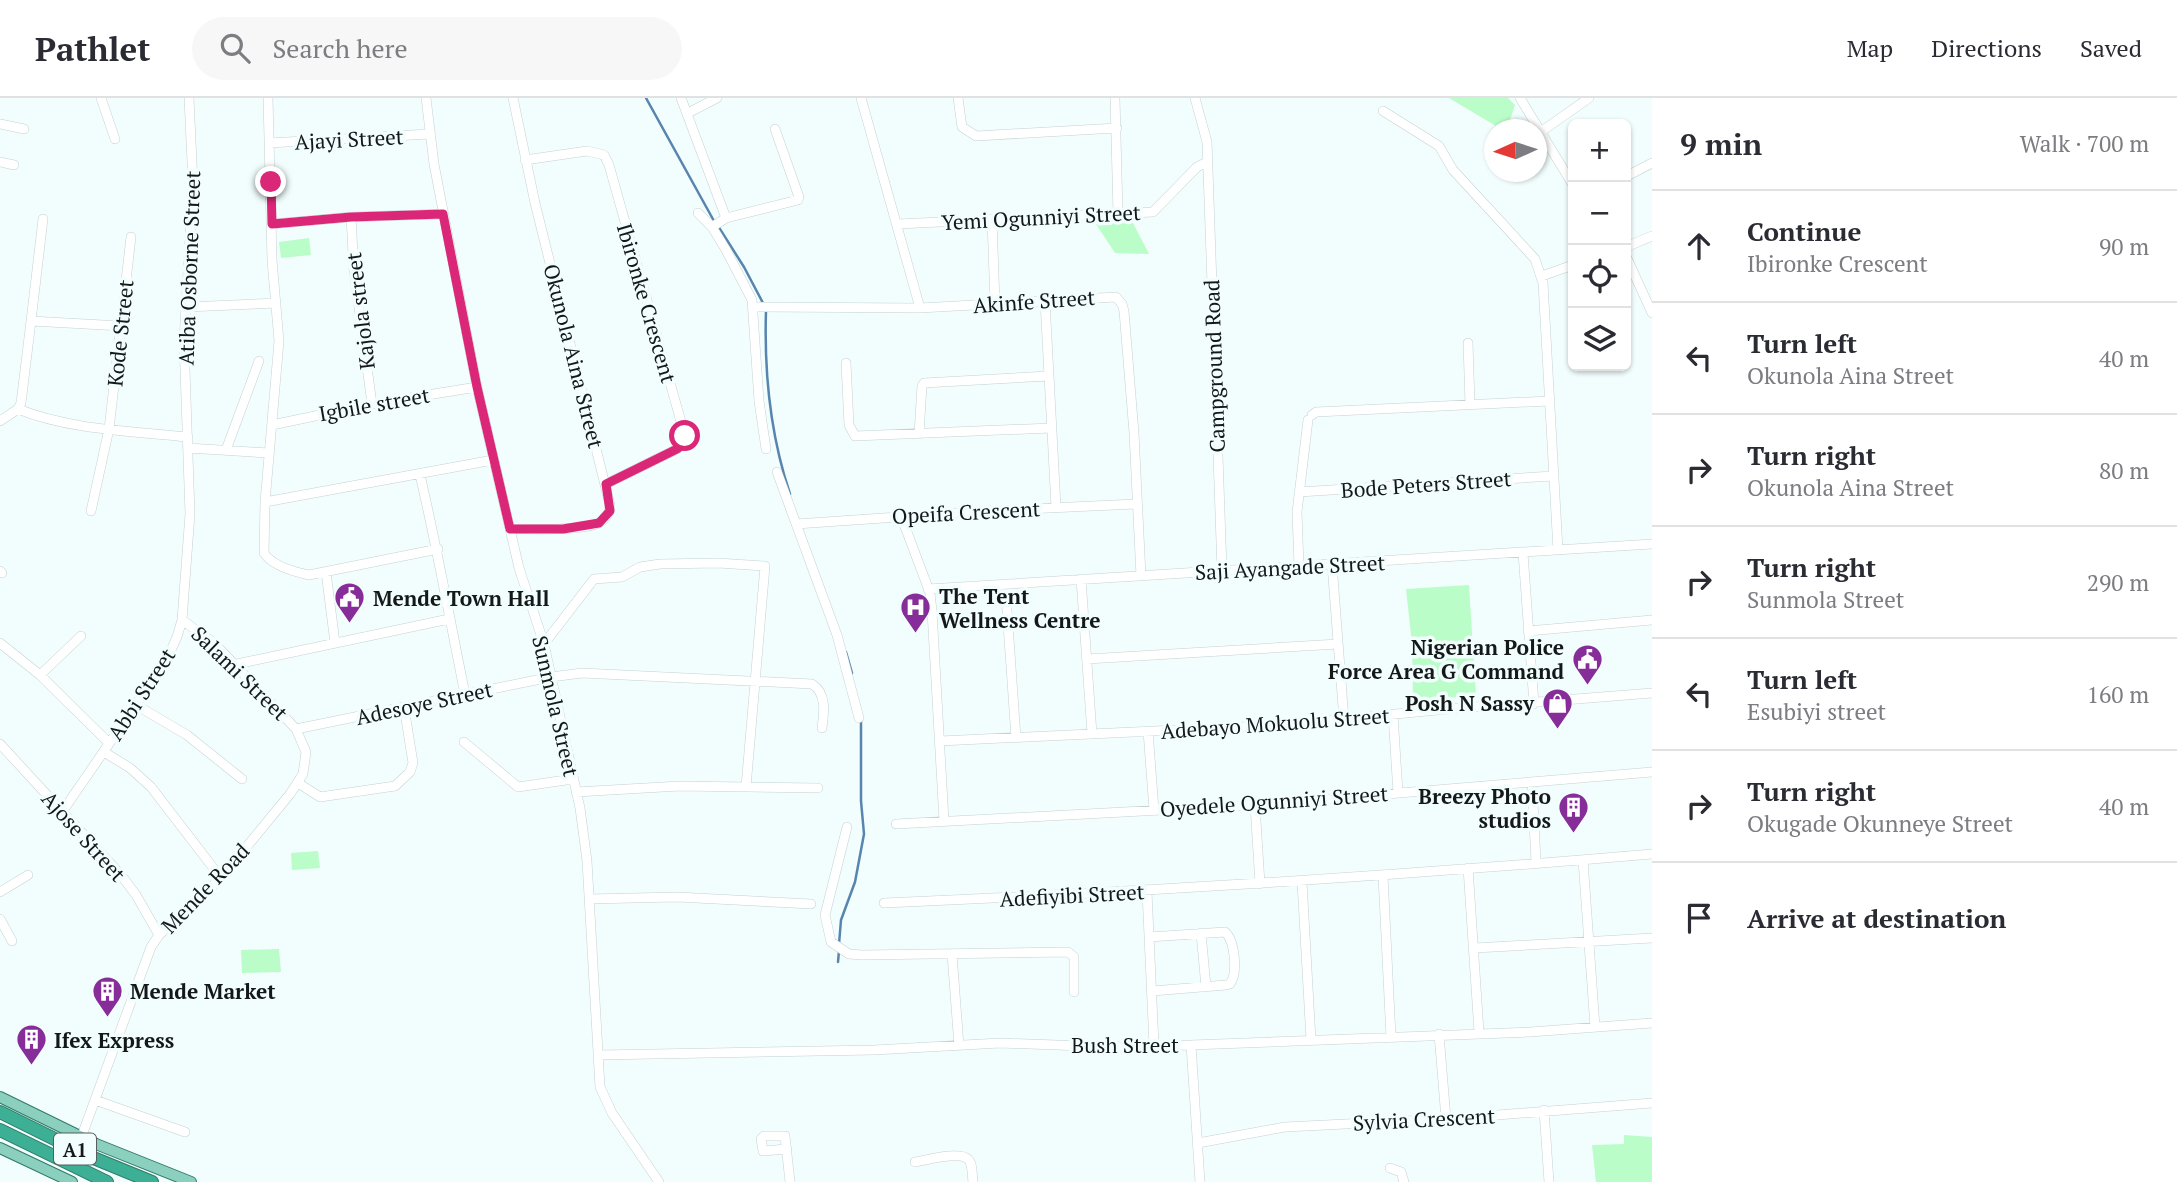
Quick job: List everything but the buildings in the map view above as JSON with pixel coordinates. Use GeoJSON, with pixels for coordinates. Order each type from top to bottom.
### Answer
{"type":"FeatureCollection","features":[{"type":"Feature","properties":{"kind":"highway","name":"A1"},"geometry":{"type":"LineString","coordinates":[[0,1112],[90,1157],[152,1182]]}},
{"type":"Feature","properties":{"kind":"highway","name":"A1"},"geometry":{"type":"LineString","coordinates":[[0,1130],[107,1182]]}},
{"type":"Feature","properties":{"kind":"main road"},"geometry":{"type":"LineString","coordinates":[[0,1097],[81,1138],[191,1182]]}},
{"type":"Feature","properties":{"kind":"main road"},"geometry":{"type":"LineString","coordinates":[[0,1148],[72,1182]]}},
{"type":"Feature","properties":{"kind":"street"},"geometry":{"type":"LineString","coordinates":[[101,98],[115,139]]}},
{"type":"Feature","properties":{"kind":"street","name":"Atiba Osborne Street"},"geometry":{"type":"LineString","coordinates":[[188,437],[184,341],[193,184],[189,98]]}},
{"type":"Feature","properties":{"kind":"street"},"geometry":{"type":"LineString","coordinates":[[268,98],[279,341],[265,502],[263,544],[267,558],[309,575],[438,549]]}},
{"type":"Feature","properties":{"kind":"street","name":"Sunmola Street"},"geometry":{"type":"LineString","coordinates":[[426,98],[443,214],[477,387],[528,602],[544,644],[584,831],[600,1087],[604,1100],[659,1182]]}},
{"type":"Feature","properties":{"kind":"street","name":"Okunola Aina Street"},"geometry":{"type":"LineString","coordinates":[[510,529],[563,529],[599,523],[610,511],[606,484],[525,160],[513,98]]}},
{"type":"Feature","properties":{"kind":"street"},"geometry":{"type":"LineString","coordinates":[[681,98],[688,113],[718,224],[740,275],[760,307],[758,401],[766,449]]}},
{"type":"Feature","properties":{"kind":"street"},"geometry":{"type":"LineString","coordinates":[[688,113],[717,98]]}},
{"type":"Feature","properties":{"kind":"street"},"geometry":{"type":"LineString","coordinates":[[861,98],[920,308]]}},
{"type":"Feature","properties":{"kind":"street"},"geometry":{"type":"LineString","coordinates":[[958,98],[962,127],[976,136],[1117,128]]}},
{"type":"Feature","properties":{"kind":"street"},"geometry":{"type":"LineString","coordinates":[[1115,98],[1118,214]]}},
{"type":"Feature","properties":{"kind":"street","name":"Campground Road"},"geometry":{"type":"LineString","coordinates":[[1195,98],[1207,142],[1222,570]]}},
{"type":"Feature","properties":{"kind":"street"},"geometry":{"type":"LineString","coordinates":[[1520,98],[1534,119]]}},
{"type":"Feature","properties":{"kind":"street"},"geometry":{"type":"LineString","coordinates":[[1547,127],[1589,98]]}},
{"type":"Feature","properties":{"kind":"street"},"geometry":{"type":"LineString","coordinates":[[1383,111],[1439,146],[1453,170],[1535,259],[1542,276],[1558,550]]}},
{"type":"Feature","properties":{"kind":"street"},"geometry":{"type":"LineString","coordinates":[[0,124],[24,129]]}},
{"type":"Feature","properties":{"kind":"street"},"geometry":{"type":"LineString","coordinates":[[698,214],[718,224],[798,200],[775,129]]}},
{"type":"Feature","properties":{"kind":"street","name":"Ajayi Street"},"geometry":{"type":"LineString","coordinates":[[269,143],[430,134]]}},
{"type":"Feature","properties":{"kind":"street"},"geometry":{"type":"LineString","coordinates":[[1547,140],[1571,182]]}},
{"type":"Feature","properties":{"kind":"street","name":"Ibironke Crescent"},"geometry":{"type":"LineString","coordinates":[[525,160],[587,151],[604,155],[685,436],[683,444],[677,449],[606,484]]}},
{"type":"Feature","properties":{"kind":"street"},"geometry":{"type":"LineString","coordinates":[[0,162],[15,165]]}},
{"type":"Feature","properties":{"kind":"street","name":"Yemi Ogunniyi Street"},"geometry":{"type":"LineString","coordinates":[[898,224],[1153,212],[1198,167],[1208,162]]}},
{"type":"Feature","properties":{"kind":"street"},"geometry":{"type":"LineString","coordinates":[[1631,174],[1652,163]]}},
{"type":"Feature","properties":{"kind":"street"},"geometry":{"type":"LineString","coordinates":[[272,224],[351,217],[443,214]]}},
{"type":"Feature","properties":{"kind":"street","name":"Kajola street"},"geometry":{"type":"LineString","coordinates":[[351,217],[354,271],[372,404]]}},
{"type":"Feature","properties":{"kind":"street"},"geometry":{"type":"LineString","coordinates":[[0,421],[18,409],[21,403],[43,219]]}},
{"type":"Feature","properties":{"kind":"street"},"geometry":{"type":"LineString","coordinates":[[992,220],[995,303]]}},
{"type":"Feature","properties":{"kind":"street"},"geometry":{"type":"LineString","coordinates":[[1631,245],[1652,236]]}},
{"type":"Feature","properties":{"kind":"street","name":"Kode Street"},"geometry":{"type":"LineString","coordinates":[[91,511],[109,429],[131,237]]}},
{"type":"Feature","properties":{"kind":"street"},"geometry":{"type":"LineString","coordinates":[[1542,276],[1568,267]]}},
{"type":"Feature","properties":{"kind":"street"},"geometry":{"type":"LineString","coordinates":[[1631,267],[1652,313]]}},
{"type":"Feature","properties":{"kind":"street","name":"Akinfe Street"},"geometry":{"type":"LineString","coordinates":[[760,307],[920,308],[1115,297],[1122,304],[1134,433],[1141,576]]}},
{"type":"Feature","properties":{"kind":"street"},"geometry":{"type":"LineString","coordinates":[[1045,301],[1056,507]]}},
{"type":"Feature","properties":{"kind":"street"},"geometry":{"type":"LineString","coordinates":[[187,307],[276,303]]}},
{"type":"Feature","properties":{"kind":"street"},"geometry":{"type":"LineString","coordinates":[[32,321],[121,326]]}},
{"type":"Feature","properties":{"kind":"street"},"geometry":{"type":"LineString","coordinates":[[1468,343],[1470,404]]}},
{"type":"Feature","properties":{"kind":"street"},"geometry":{"type":"LineString","coordinates":[[226,450],[259,361]]}},
{"type":"Feature","properties":{"kind":"street"},"geometry":{"type":"LineString","coordinates":[[846,363],[849,425],[855,436],[1051,428]]}},
{"type":"Feature","properties":{"kind":"street"},"geometry":{"type":"LineString","coordinates":[[919,434],[924,383],[1049,376]]}},
{"type":"Feature","properties":{"kind":"street","name":"Igbile street"},"geometry":{"type":"LineString","coordinates":[[272,425],[372,404],[477,387]]}},
{"type":"Feature","properties":{"kind":"street"},"geometry":{"type":"LineString","coordinates":[[1299,566],[1299,492],[1310,418],[1316,412],[1549,401]]}},
{"type":"Feature","properties":{"kind":"street"},"geometry":{"type":"LineString","coordinates":[[18,409],[39,417],[109,429],[188,437]]}},
{"type":"Feature","properties":{"kind":"street","name":"Abbi Street"},"geometry":{"type":"LineString","coordinates":[[62,812],[166,661],[177,637],[181,620],[190,514],[188,437]]}},
{"type":"Feature","properties":{"kind":"street"},"geometry":{"type":"LineString","coordinates":[[188,448],[268,453]]}},
{"type":"Feature","properties":{"kind":"street"},"geometry":{"type":"LineString","coordinates":[[265,502],[493,460]]}},
{"type":"Feature","properties":{"kind":"street"},"geometry":{"type":"LineString","coordinates":[[777,472],[837,635],[859,718]]}},
{"type":"Feature","properties":{"kind":"street"},"geometry":{"type":"LineString","coordinates":[[420,475],[438,549],[465,694]]}},
{"type":"Feature","properties":{"kind":"street","name":"Bode Peters Street"},"geometry":{"type":"LineString","coordinates":[[1299,492],[1553,475]]}},
{"type":"Feature","properties":{"kind":"street","name":"Opeifa Crescent"},"geometry":{"type":"LineString","coordinates":[[798,524],[1136,504]]}},
{"type":"Feature","properties":{"kind":"street"},"geometry":{"type":"LineString","coordinates":[[901,516],[928,589],[934,636],[944,821]]}},
{"type":"Feature","properties":{"kind":"street","name":"Saji Ayangade Street"},"geometry":{"type":"LineString","coordinates":[[928,589],[1652,544]]}},
{"type":"Feature","properties":{"kind":"street"},"geometry":{"type":"LineString","coordinates":[[1523,553],[1534,704]]}},
{"type":"Feature","properties":{"kind":"street"},"geometry":{"type":"LineString","coordinates":[[544,644],[594,579],[622,577],[640,567],[660,564],[706,562],[763,565],[766,570],[746,787]]}},
{"type":"Feature","properties":{"kind":"street"},"geometry":{"type":"LineString","coordinates":[[1332,564],[1344,720]]}},
{"type":"Feature","properties":{"kind":"street"},"geometry":{"type":"LineString","coordinates":[[326,572],[335,643]]}},
{"type":"Feature","properties":{"kind":"street"},"geometry":{"type":"LineString","coordinates":[[1081,579],[1092,734]]}},
{"type":"Feature","properties":{"kind":"street"},"geometry":{"type":"LineString","coordinates":[[1006,596],[1016,738]]}},
{"type":"Feature","properties":{"kind":"street"},"geometry":{"type":"LineString","coordinates":[[237,664],[449,619]]}},
{"type":"Feature","properties":{"kind":"street","name":"Salami Street"},"geometry":{"type":"LineString","coordinates":[[181,620],[214,643],[237,664],[296,729]]}},
{"type":"Feature","properties":{"kind":"street"},"geometry":{"type":"LineString","coordinates":[[1528,631],[1652,620]]}},
{"type":"Feature","properties":{"kind":"street"},"geometry":{"type":"LineString","coordinates":[[40,675],[81,636]]}},
{"type":"Feature","properties":{"kind":"street"},"geometry":{"type":"LineString","coordinates":[[0,643],[40,675],[110,743]]}},
{"type":"Feature","properties":{"kind":"street"},"geometry":{"type":"LineString","coordinates":[[1087,659],[1338,644]]}},
{"type":"Feature","properties":{"kind":"street","name":"Adesoye Street"},"geometry":{"type":"LineString","coordinates":[[296,729],[582,673],[755,679],[811,684],[822,694],[822,728]]}},
{"type":"Feature","properties":{"kind":"street","name":"Adebayo Mokuolu Street"},"geometry":{"type":"LineString","coordinates":[[940,741],[1344,720],[1652,694]]}},
{"type":"Feature","properties":{"kind":"street"},"geometry":{"type":"LineString","coordinates":[[136,705],[187,735],[242,779]]}},
{"type":"Feature","properties":{"kind":"street"},"geometry":{"type":"LineString","coordinates":[[298,783],[320,797],[395,786],[410,772],[413,763],[404,707]]}},
{"type":"Feature","properties":{"kind":"street"},"geometry":{"type":"LineString","coordinates":[[1393,715],[1398,793]]}},
{"type":"Feature","properties":{"kind":"street","name":"Mende Road"},"geometry":{"type":"LineString","coordinates":[[81,1138],[151,947],[159,935],[221,878],[303,774],[306,752],[296,729]]}},
{"type":"Feature","properties":{"kind":"street"},"geometry":{"type":"LineString","coordinates":[[1149,732],[1154,810]]}},
{"type":"Feature","properties":{"kind":"street"},"geometry":{"type":"LineString","coordinates":[[464,742],[518,788],[573,779]]}},
{"type":"Feature","properties":{"kind":"street","name":"Ajose Street"},"geometry":{"type":"LineString","coordinates":[[0,744],[121,875],[159,935]]}},
{"type":"Feature","properties":{"kind":"street"},"geometry":{"type":"LineString","coordinates":[[104,752],[130,768],[151,787],[221,878]]}},
{"type":"Feature","properties":{"kind":"street","name":"Oyedele Ogunniyi Street"},"geometry":{"type":"LineString","coordinates":[[896,824],[1255,805],[1652,772]]}},
{"type":"Feature","properties":{"kind":"street"},"geometry":{"type":"LineString","coordinates":[[1532,782],[1536,862]]}},
{"type":"Feature","properties":{"kind":"street"},"geometry":{"type":"LineString","coordinates":[[576,792],[647,787],[818,788]]}},
{"type":"Feature","properties":{"kind":"street"},"geometry":{"type":"LineString","coordinates":[[1255,805],[1261,884]]}},
{"type":"Feature","properties":{"kind":"street"},"geometry":{"type":"LineString","coordinates":[[847,827],[825,915],[831,942],[849,954],[1068,951],[1074,957],[1074,992]]}},
{"type":"Feature","properties":{"kind":"street","name":"Adefiyibi Street"},"geometry":{"type":"LineString","coordinates":[[884,903],[1302,882],[1652,854]]}},
{"type":"Feature","properties":{"kind":"street"},"geometry":{"type":"LineString","coordinates":[[1583,860],[1595,1027]]}},
{"type":"Feature","properties":{"kind":"street"},"geometry":{"type":"LineString","coordinates":[[1468,868],[1479,1032]]}},
{"type":"Feature","properties":{"kind":"street"},"geometry":{"type":"LineString","coordinates":[[0,892],[28,875]]}},
{"type":"Feature","properties":{"kind":"street"},"geometry":{"type":"LineString","coordinates":[[1383,876],[1391,1037]]}},
{"type":"Feature","properties":{"kind":"street"},"geometry":{"type":"LineString","coordinates":[[1302,882],[1311,1040]]}},
{"type":"Feature","properties":{"kind":"street"},"geometry":{"type":"LineString","coordinates":[[1147,891],[1154,1045]]}},
{"type":"Feature","properties":{"kind":"street"},"geometry":{"type":"LineString","coordinates":[[589,899],[677,897],[811,904]]}},
{"type":"Feature","properties":{"kind":"street"},"geometry":{"type":"LineString","coordinates":[[0,919],[12,941]]}},
{"type":"Feature","properties":{"kind":"street"},"geometry":{"type":"LineString","coordinates":[[1149,937],[1220,931],[1228,934],[1235,975],[1230,984],[1152,991]]}},
{"type":"Feature","properties":{"kind":"street"},"geometry":{"type":"LineString","coordinates":[[1200,933],[1206,987]]}},
{"type":"Feature","properties":{"kind":"street"},"geometry":{"type":"LineString","coordinates":[[1475,948],[1652,938]]}},
{"type":"Feature","properties":{"kind":"street"},"geometry":{"type":"LineString","coordinates":[[952,954],[959,1046]]}},
{"type":"Feature","properties":{"kind":"street","name":"Bush Street"},"geometry":{"type":"LineString","coordinates":[[598,1055],[874,1050],[1020,1042],[1110,1047],[1191,1045],[1652,1023]]}},
{"type":"Feature","properties":{"kind":"street"},"geometry":{"type":"LineString","coordinates":[[1439,1034],[1446,1119]]}},
{"type":"Feature","properties":{"kind":"street"},"geometry":{"type":"LineString","coordinates":[[1191,1045],[1200,1182]]}},
{"type":"Feature","properties":{"kind":"street"},"geometry":{"type":"LineString","coordinates":[[95,1100],[186,1132]]}},
{"type":"Feature","properties":{"kind":"street","name":"Sylvia Crescent"},"geometry":{"type":"LineString","coordinates":[[1198,1143],[1286,1127],[1446,1119],[1652,1103]]}},
{"type":"Feature","properties":{"kind":"street"},"geometry":{"type":"LineString","coordinates":[[1544,1110],[1549,1182]]}},
{"type":"Feature","properties":{"kind":"street"},"geometry":{"type":"LineString","coordinates":[[787,1149],[790,1182]]}},
{"type":"Feature","properties":{"kind":"street"},"geometry":{"type":"LineString","coordinates":[[915,1162],[959,1155],[971,1165],[974,1182]]}},
{"type":"Feature","properties":{"kind":"street"},"geometry":{"type":"LineString","coordinates":[[1390,1168],[1401,1172],[1404,1182]]}},
{"type":"Feature","properties":{"kind":"green space"},"geometry":{"type":"Polygon","coordinates":[[[1449,98],[1508,98],[1515,105],[1510,119],[1484,119],[1449,98]]]}},
{"type":"Feature","properties":{"kind":"green space"},"geometry":{"type":"Polygon","coordinates":[[[1132,221],[1149,254],[1115,253],[1096,224],[1132,221]]]}},
{"type":"Feature","properties":{"kind":"green space"},"geometry":{"type":"Polygon","coordinates":[[[309,238],[311,255],[281,258],[279,242],[309,238]]]}},
{"type":"Feature","properties":{"kind":"green space"},"geometry":{"type":"Polygon","coordinates":[[[1469,585],[1476,696],[1413,700],[1412,644],[1406,589],[1469,585]]]}},
{"type":"Feature","properties":{"kind":"green space"},"geometry":{"type":"Polygon","coordinates":[[[318,851],[320,868],[292,870],[291,853],[318,851]]]}},
{"type":"Feature","properties":{"kind":"green space"},"geometry":{"type":"Polygon","coordinates":[[[279,949],[281,972],[242,973],[241,950],[279,949]]]}},
{"type":"Feature","properties":{"kind":"green space"},"geometry":{"type":"Polygon","coordinates":[[[1624,1135],[1652,1137],[1652,1182],[1596,1182],[1592,1145],[1624,1144],[1624,1135]]]}},
{"type":"Feature","properties":{"kind":"waterway"},"geometry":{"type":"LineString","coordinates":[[646,98],[714,221]]}},
{"type":"Feature","properties":{"kind":"waterway"},"geometry":{"type":"LineString","coordinates":[[718,226],[764,305]]}},
{"type":"Feature","properties":{"kind":"waterway"},"geometry":{"type":"LineString","coordinates":[[766,311],[770,404],[790,494]]}},
{"type":"Feature","properties":{"kind":"waterway"},"geometry":{"type":"LineString","coordinates":[[846,652],[852,673]]}},
{"type":"Feature","properties":{"kind":"waterway"},"geometry":{"type":"LineString","coordinates":[[839,944],[841,920],[855,882],[864,834],[861,801],[861,720]]}},
{"type":"Feature","properties":{"kind":"waterway"},"geometry":{"type":"LineString","coordinates":[[838,962],[839,951]]}},
{"type":"Feature","properties":{"kind":"place","name":"Mende Town Hall"},"geometry":{"type":"Point","coordinates":[350,625]}},
{"type":"Feature","properties":{"kind":"place","name":"The Tent Wellness Centre"},"geometry":{"type":"Point","coordinates":[916,635]}},
{"type":"Feature","properties":{"kind":"place","name":"Nigerian Police Force Area G Command"},"geometry":{"type":"Point","coordinates":[1587,686]}},
{"type":"Feature","properties":{"kind":"place","name":"Posh N Sassy"},"geometry":{"type":"Point","coordinates":[1557,730]}},
{"type":"Feature","properties":{"kind":"place","name":"Breezy Photo studios"},"geometry":{"type":"Point","coordinates":[1574,835]}},
{"type":"Feature","properties":{"kind":"place","name":"Mende Market"},"geometry":{"type":"Point","coordinates":[107,1018]}},
{"type":"Feature","properties":{"kind":"place","name":"Ifex Express"},"geometry":{"type":"Point","coordinates":[31,1067]}},
{"type":"Feature","properties":{"kind":"route"},"geometry":{"type":"LineString","coordinates":[[271,182],[272,224],[351,217],[443,214],[477,387],[510,529],[563,529],[599,523],[610,511],[606,484],[677,449],[683,444],[685,436]]}}]}
